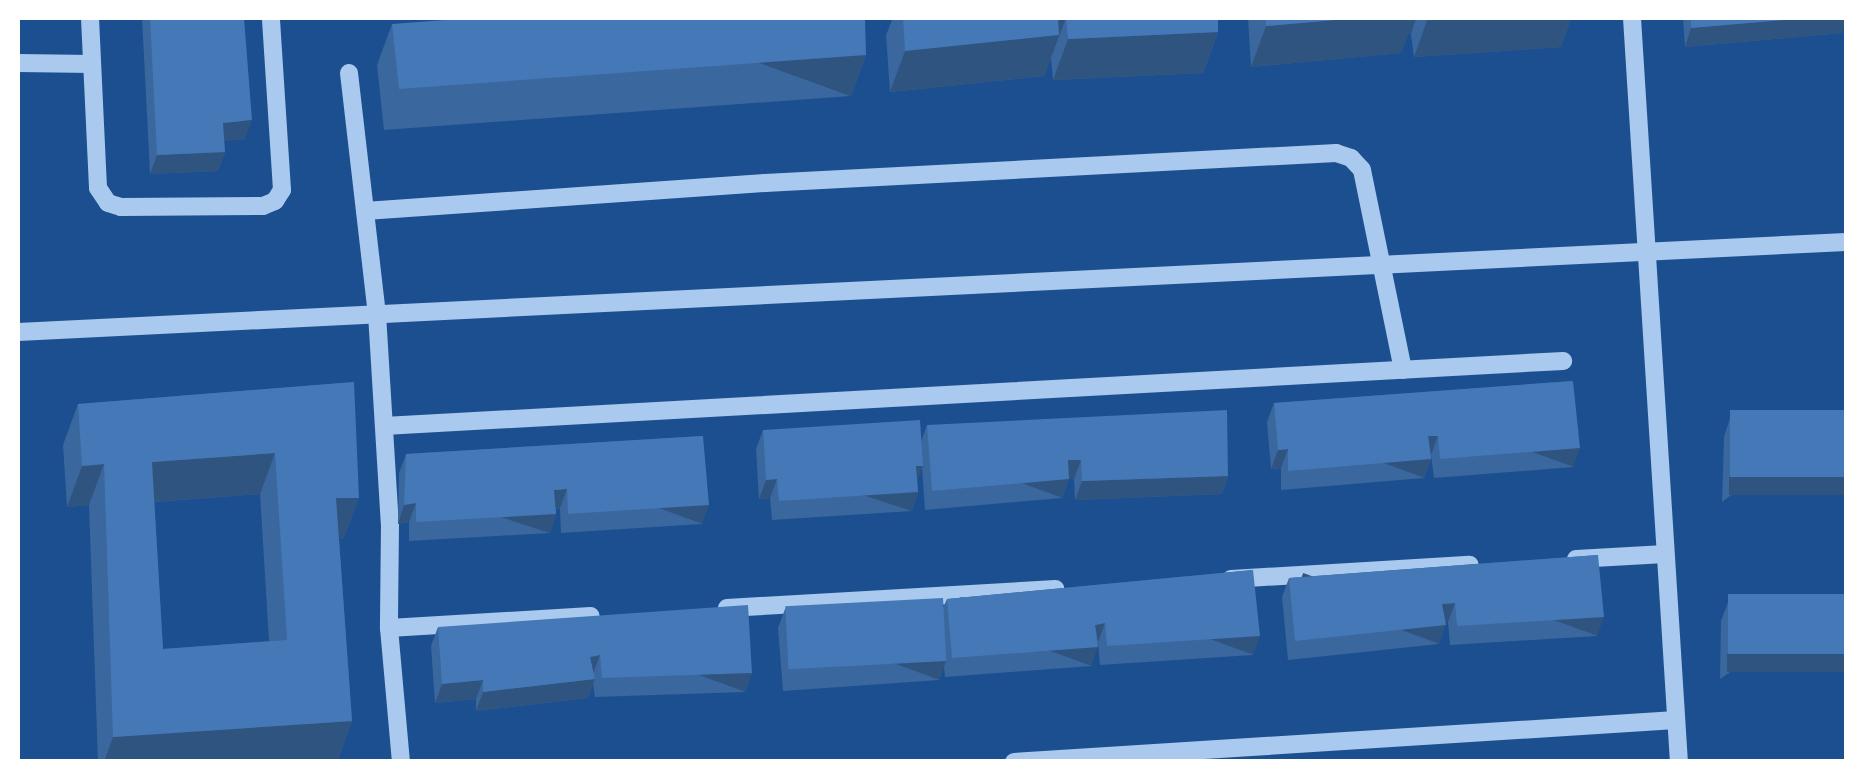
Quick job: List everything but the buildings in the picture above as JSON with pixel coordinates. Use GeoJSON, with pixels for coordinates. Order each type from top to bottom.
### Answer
{"type":"FeatureCollection","features":[{"type":"Feature","properties":{"kind":"street"},"geometry":{"type":"LineString","coordinates":[[90,18],[98,188],[108,203],[264,206],[275,201],[282,190],[271,18]]}},
{"type":"Feature","properties":{"kind":"street"},"geometry":{"type":"LineString","coordinates":[[1632,18],[1679,762]]}},
{"type":"Feature","properties":{"kind":"street"},"geometry":{"type":"LineString","coordinates":[[18,64],[92,64]]}},
{"type":"Feature","properties":{"kind":"street"},"geometry":{"type":"LineString","coordinates":[[350,73],[377,314],[390,524],[389,628],[401,762]]}},
{"type":"Feature","properties":{"kind":"street"},"geometry":{"type":"LineString","coordinates":[[364,211],[805,181],[1336,153],[1351,158],[1362,170],[1384,263],[1402,370]]}},
{"type":"Feature","properties":{"kind":"street"},"geometry":{"type":"LineString","coordinates":[[18,332],[1846,242]]}},
{"type":"Feature","properties":{"kind":"street"},"geometry":{"type":"LineString","coordinates":[[384,426],[1563,362]]}},
{"type":"Feature","properties":{"kind":"street"},"geometry":{"type":"LineString","coordinates":[[1565,560],[1665,554]]}},
{"type":"Feature","properties":{"kind":"street"},"geometry":{"type":"LineString","coordinates":[[1206,580],[1486,564]]}},
{"type":"Feature","properties":{"kind":"street"},"geometry":{"type":"LineString","coordinates":[[708,610],[1067,588]]}},
{"type":"Feature","properties":{"kind":"street"},"geometry":{"type":"LineString","coordinates":[[389,628],[608,615]]}},
{"type":"Feature","properties":{"kind":"street"},"geometry":{"type":"LineString","coordinates":[[1014,762],[1676,720]]}}]}
